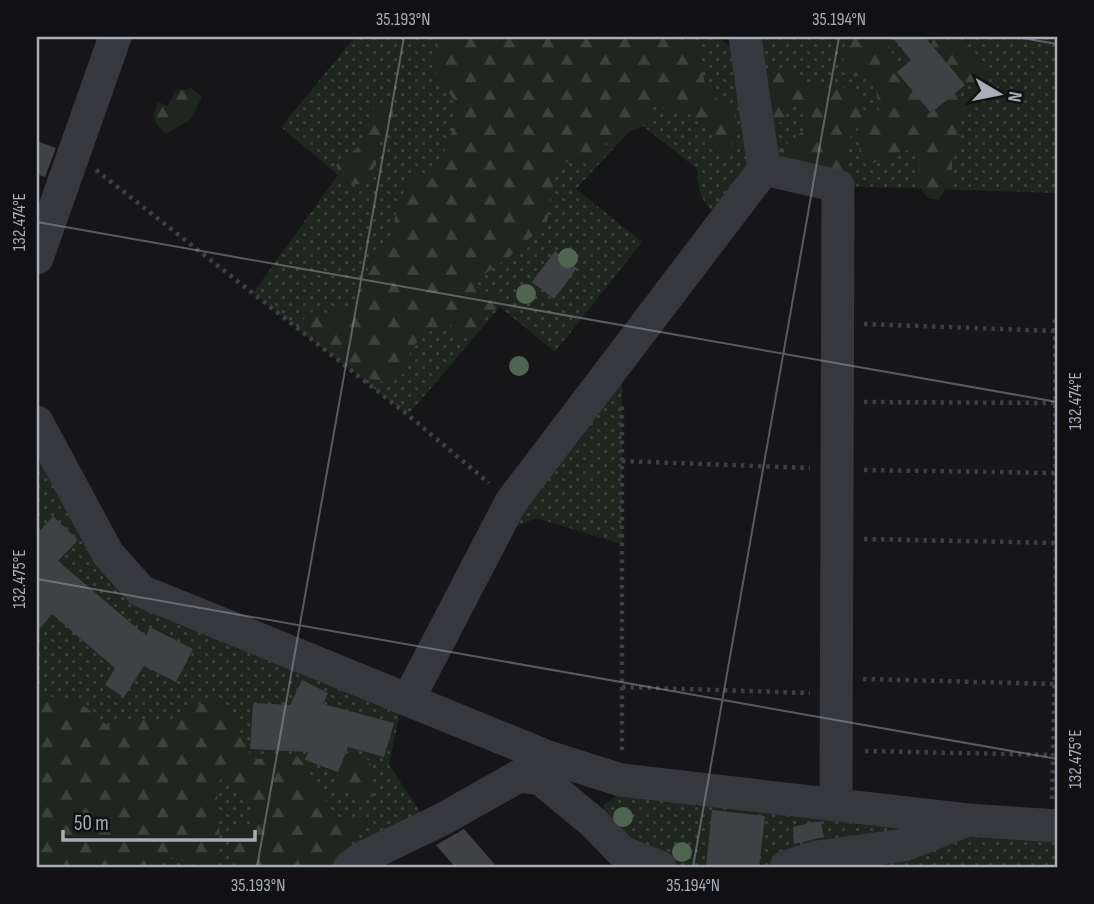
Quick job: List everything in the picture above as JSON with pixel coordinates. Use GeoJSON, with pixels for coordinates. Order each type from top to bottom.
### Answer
{"type":"FeatureCollection","features":[{"type":"Feature","properties":{"kind":"street"},"geometry":{"type":"LineString","coordinates":[[37,258],[114,37]]}},
{"type":"Feature","properties":{"kind":"street"},"geometry":{"type":"LineString","coordinates":[[408,700],[511,502],[764,169],[745,37]]}},
{"type":"Feature","properties":{"kind":"street"},"geometry":{"type":"LineString","coordinates":[[764,169],[838,186],[836,805]]}},
{"type":"Feature","properties":{"kind":"street"},"geometry":{"type":"LineString","coordinates":[[37,422],[108,554],[141,591],[408,700],[545,768],[621,780],[968,820],[1055,817]]}},
{"type":"Feature","properties":{"kind":"street"},"geometry":{"type":"LineString","coordinates":[[545,768],[594,823],[616,860],[660,867]]}},
{"type":"Feature","properties":{"kind":"street"},"geometry":{"type":"LineString","coordinates":[[349,867],[519,776],[545,768]]}},
{"type":"Feature","properties":{"kind":"street"},"geometry":{"type":"LineString","coordinates":[[786,867],[817,857],[904,845],[968,820]]}},
{"type":"Feature","properties":{"kind":"path"},"geometry":{"type":"LineString","coordinates":[[89,164],[408,415],[511,502]]}},
{"type":"Feature","properties":{"kind":"path"},"geometry":{"type":"LineString","coordinates":[[1055,317],[1055,817]]}},
{"type":"Feature","properties":{"kind":"path"},"geometry":{"type":"LineString","coordinates":[[838,324],[1056,331]]}},
{"type":"Feature","properties":{"kind":"path"},"geometry":{"type":"LineString","coordinates":[[621,780],[622,356]]}},
{"type":"Feature","properties":{"kind":"path"},"geometry":{"type":"LineString","coordinates":[[838,401],[1056,404]]}},
{"type":"Feature","properties":{"kind":"path"},"geometry":{"type":"LineString","coordinates":[[622,461],[1056,473]]}},
{"type":"Feature","properties":{"kind":"path"},"geometry":{"type":"LineString","coordinates":[[837,539],[1056,543]]}},
{"type":"Feature","properties":{"kind":"path"},"geometry":{"type":"LineString","coordinates":[[622,687],[1056,686]]}},
{"type":"Feature","properties":{"kind":"path"},"geometry":{"type":"LineString","coordinates":[[836,750],[1053,755]]}},
{"type":"Feature","properties":{"kind":"green space"},"geometry":{"type":"Polygon","coordinates":[[[355,37],[717,37],[745,58],[761,167],[716,214],[701,194],[697,169],[638,122],[576,189],[642,242],[555,352],[500,307],[408,415],[253,293],[338,175],[281,127],[355,37]]]}},
{"type":"Feature","properties":{"kind":"green space"},"geometry":{"type":"Polygon","coordinates":[[[435,37],[676,37],[693,46],[702,57],[706,85],[720,102],[736,114],[734,137],[727,162],[706,125],[681,109],[668,111],[651,101],[654,120],[609,139],[592,163],[559,162],[547,223],[508,258],[473,282],[484,293],[514,301],[511,311],[500,307],[487,315],[478,333],[461,340],[449,323],[430,331],[413,347],[403,374],[384,382],[359,376],[300,331],[306,312],[338,311],[366,295],[368,267],[390,244],[398,202],[411,180],[434,169],[449,143],[458,105],[437,78],[435,37]]]}},
{"type":"Feature","properties":{"kind":"green space"},"geometry":{"type":"Polygon","coordinates":[[[746,37],[1057,37],[1057,317],[1056,193],[842,186],[765,168],[746,37]]]}},
{"type":"Feature","properties":{"kind":"green space"},"geometry":{"type":"Polygon","coordinates":[[[849,37],[885,37],[894,57],[894,74],[909,86],[931,113],[957,91],[964,105],[961,126],[952,162],[952,178],[939,200],[928,198],[921,188],[918,179],[921,157],[908,150],[874,163],[860,158],[857,121],[846,148],[846,171],[830,175],[776,161],[779,150],[803,131],[805,105],[796,99],[787,107],[784,122],[777,123],[767,116],[761,83],[771,73],[788,72],[804,83],[818,83],[826,90],[836,82],[857,96],[865,112],[880,117],[874,76],[847,76],[841,69],[849,37]]]}},
{"type":"Feature","properties":{"kind":"green space"},"geometry":{"type":"Polygon","coordinates":[[[935,37],[963,43],[987,70],[983,85],[965,85],[931,44],[935,37]]]}},
{"type":"Feature","properties":{"kind":"green space"},"geometry":{"type":"Polygon","coordinates":[[[191,88],[202,97],[191,119],[166,134],[157,125],[153,115],[158,102],[168,106],[176,91],[191,88]]]}},
{"type":"Feature","properties":{"kind":"green space"},"geometry":{"type":"Polygon","coordinates":[[[392,99],[394,123],[379,142],[378,158],[371,174],[362,184],[343,185],[336,165],[360,146],[375,105],[392,99]]]}},
{"type":"Feature","properties":{"kind":"green space"},"geometry":{"type":"Polygon","coordinates":[[[622,356],[622,544],[536,518],[504,532],[622,356]]]}},
{"type":"Feature","properties":{"kind":"green space"},"geometry":{"type":"Polygon","coordinates":[[[37,434],[104,558],[401,707],[389,765],[425,819],[344,867],[37,867],[37,434]]]}},
{"type":"Feature","properties":{"kind":"green space"},"geometry":{"type":"Polygon","coordinates":[[[37,693],[82,704],[107,725],[133,719],[173,721],[197,705],[216,701],[230,709],[252,759],[277,758],[294,753],[310,771],[311,784],[327,802],[336,819],[365,816],[370,824],[350,835],[344,851],[330,867],[239,867],[235,864],[230,827],[248,829],[250,802],[243,792],[220,779],[217,801],[220,844],[216,866],[189,864],[175,857],[143,867],[37,867],[37,693]]]}},
{"type":"Feature","properties":{"kind":"green space"},"geometry":{"type":"Polygon","coordinates":[[[364,755],[372,766],[373,797],[355,796],[338,790],[332,775],[344,756],[364,755]]]}},
{"type":"Feature","properties":{"kind":"green space"},"geometry":{"type":"Polygon","coordinates":[[[621,792],[1057,834],[1057,867],[616,867],[601,824],[604,805],[621,792]]]}},
{"type":"Feature","properties":{"kind":"building"},"geometry":{"type":"Polygon","coordinates":[[[892,37],[925,37],[965,85],[931,113],[897,72],[911,60],[892,37]]]}},
{"type":"Feature","properties":{"kind":"building"},"geometry":{"type":"Polygon","coordinates":[[[37,141],[56,148],[45,177],[37,174],[37,141]]]}},
{"type":"Feature","properties":{"kind":"building"},"geometry":{"type":"Polygon","coordinates":[[[555,251],[577,268],[554,299],[532,282],[555,251]]]}},
{"type":"Feature","properties":{"kind":"building"},"geometry":{"type":"Polygon","coordinates":[[[53,516],[78,540],[58,561],[146,636],[150,627],[193,649],[176,682],[144,666],[124,697],[105,685],[115,668],[52,614],[37,632],[37,534],[53,516]]]}},
{"type":"Feature","properties":{"kind":"building"},"geometry":{"type":"Polygon","coordinates":[[[302,680],[328,693],[323,704],[394,723],[384,757],[348,747],[338,772],[305,760],[308,752],[250,749],[253,703],[290,705],[302,680]]]}},
{"type":"Feature","properties":{"kind":"building"},"geometry":{"type":"Polygon","coordinates":[[[712,810],[765,816],[759,867],[706,867],[712,810]]]}},
{"type":"Feature","properties":{"kind":"building"},"geometry":{"type":"Polygon","coordinates":[[[821,822],[824,837],[794,844],[793,827],[821,822]]]}},
{"type":"Feature","properties":{"kind":"building"},"geometry":{"type":"Polygon","coordinates":[[[464,829],[497,867],[455,867],[436,845],[464,829]]]}}]}
